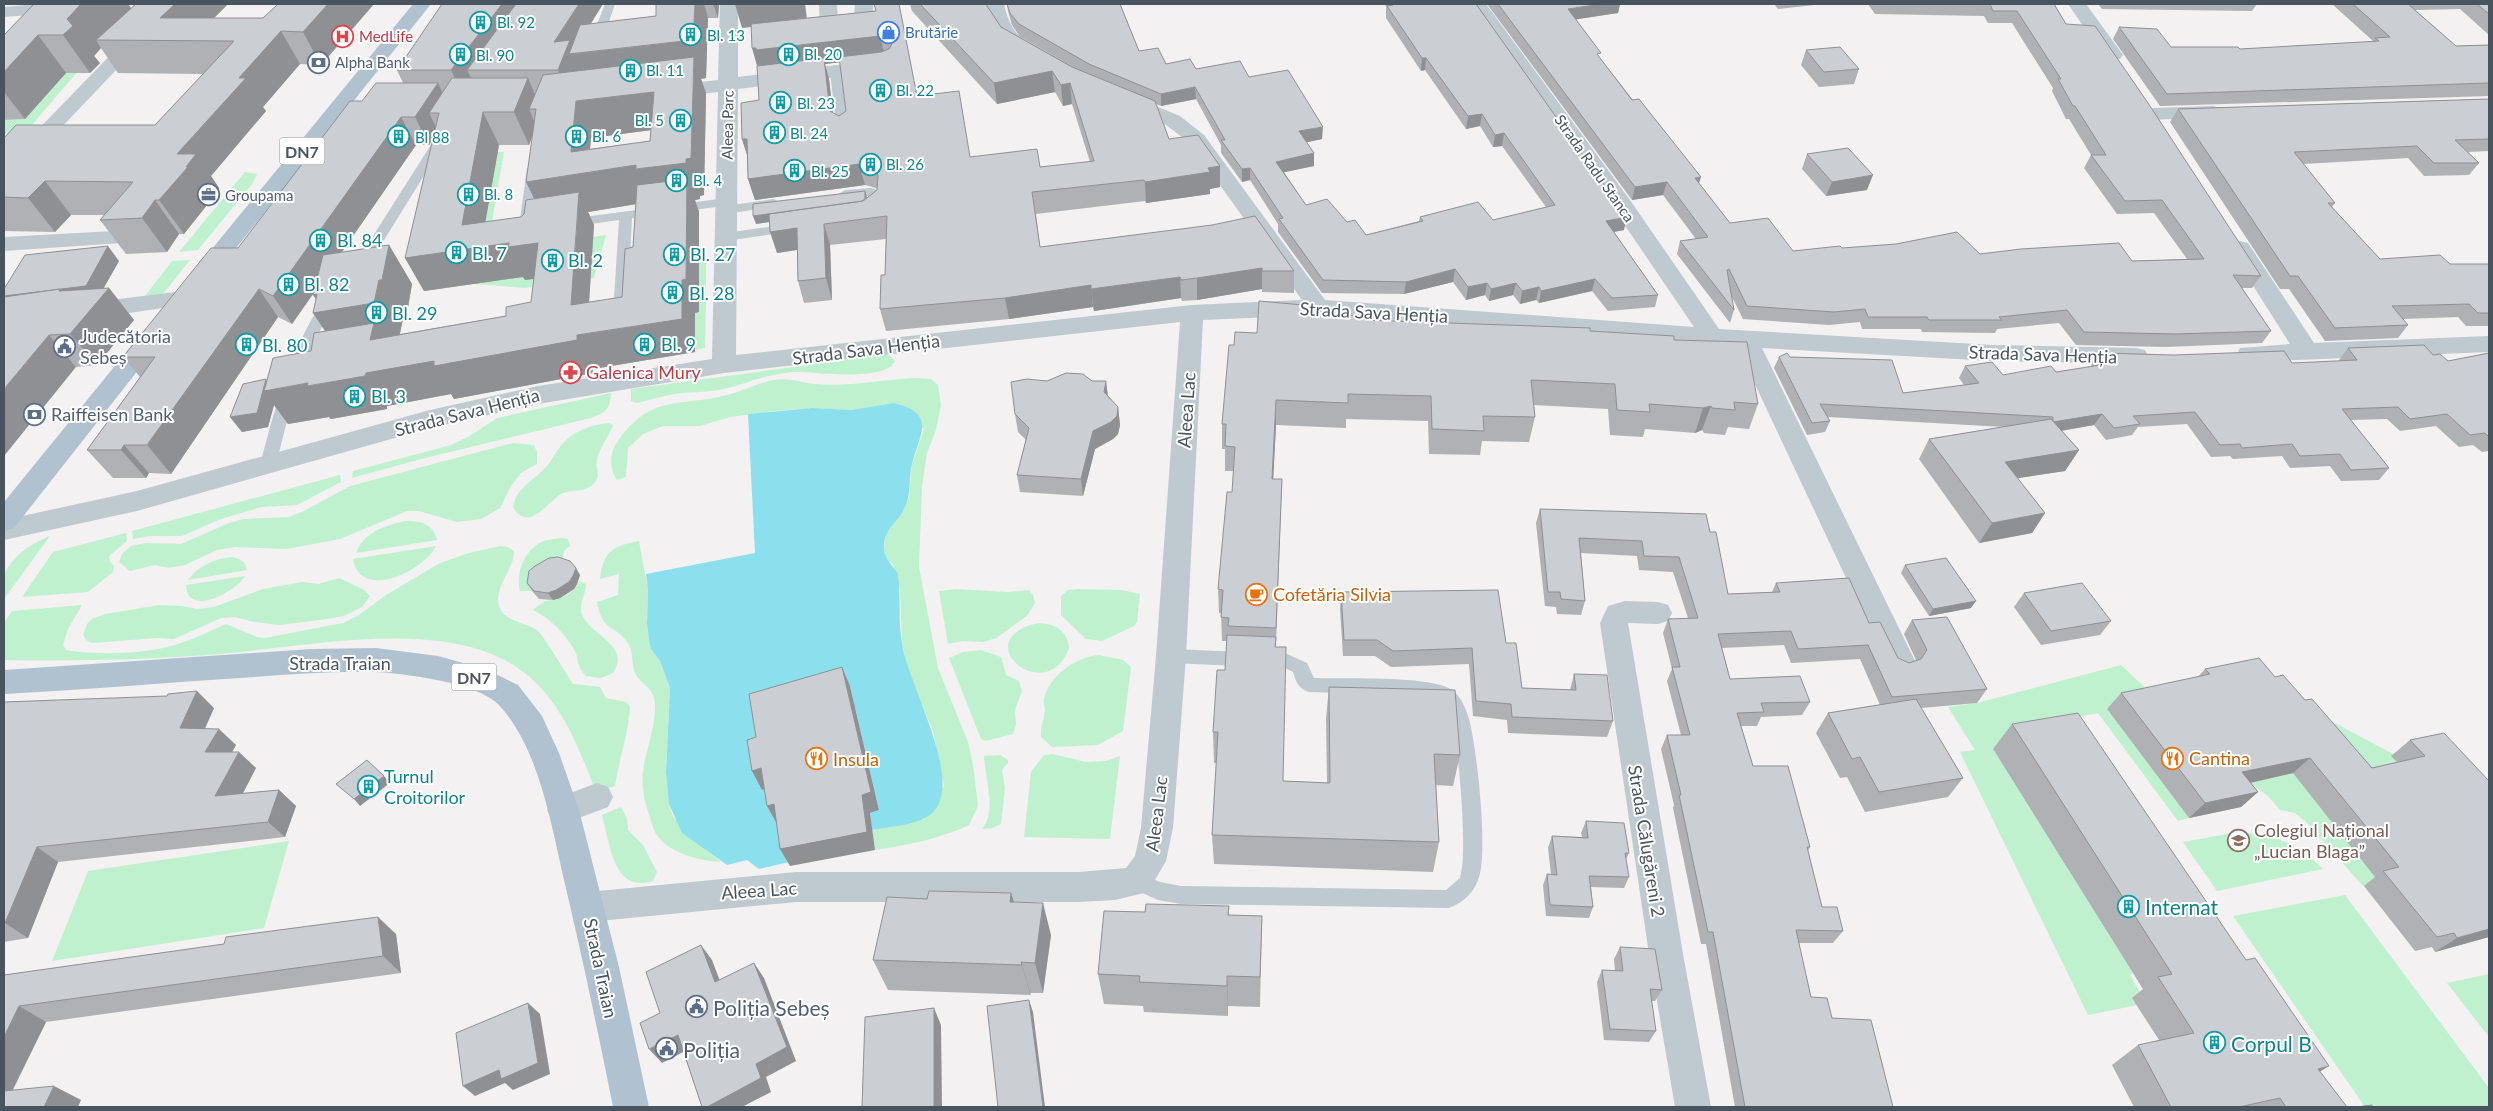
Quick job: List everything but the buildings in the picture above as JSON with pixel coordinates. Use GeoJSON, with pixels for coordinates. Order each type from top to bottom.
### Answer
{"type":"FeatureCollection","features":[{"type":"Feature","properties":{"kind":"main road","name":"DN7"},"geometry":{"type":"LineString","coordinates":[[4,521],[422,4]]}},
{"type":"Feature","properties":{"kind":"main road","name":"Strada Traian"},"geometry":{"type":"LineString","coordinates":[[4,682],[311,661],[376,660],[438,668],[475,678],[507,694],[531,725],[538,739],[562,810],[588,907],[631,1107]]}},
{"type":"Feature","properties":{"kind":"street"},"geometry":{"type":"LineString","coordinates":[[6,187],[30,149],[170,4]]}},
{"type":"Feature","properties":{"kind":"street","name":"Aleea Parc"},"geometry":{"type":"LineString","coordinates":[[719,355],[726,206],[730,4]]}},
{"type":"Feature","properties":{"kind":"street"},"geometry":{"type":"LineString","coordinates":[[828,4],[829,28]]}},
{"type":"Feature","properties":{"kind":"street"},"geometry":{"type":"LineString","coordinates":[[810,31],[853,25],[863,21],[864,4]]}},
{"type":"Feature","properties":{"kind":"street"},"geometry":{"type":"LineString","coordinates":[[995,4],[1001,26],[1012,42],[1050,66]]}},
{"type":"Feature","properties":{"kind":"street","name":"Strada Radu Stanca"},"geometry":{"type":"LineString","coordinates":[[1477,4],[1622,205],[1711,335]]}},
{"type":"Feature","properties":{"kind":"street"},"geometry":{"type":"LineString","coordinates":[[2077,4],[2126,74]]}},
{"type":"Feature","properties":{"kind":"street"},"geometry":{"type":"LineString","coordinates":[[4,12],[42,8]]}},
{"type":"Feature","properties":{"kind":"street"},"geometry":{"type":"LineString","coordinates":[[19,29],[42,8]]}},
{"type":"Feature","properties":{"kind":"street"},"geometry":{"type":"LineString","coordinates":[[728,41],[751,38]]}},
{"type":"Feature","properties":{"kind":"street"},"geometry":{"type":"LineString","coordinates":[[646,94],[885,65]]}},
{"type":"Feature","properties":{"kind":"street"},"geometry":{"type":"LineString","coordinates":[[1109,93],[1173,120],[1197,139],[1300,279],[1318,307]]}},
{"type":"Feature","properties":{"kind":"street"},"geometry":{"type":"LineString","coordinates":[[342,102],[370,102]]}},
{"type":"Feature","properties":{"kind":"street"},"geometry":{"type":"LineString","coordinates":[[2153,114],[2230,111]]}},
{"type":"Feature","properties":{"kind":"street"},"geometry":{"type":"LineString","coordinates":[[4,150],[30,149]]}},
{"type":"Feature","properties":{"kind":"street"},"geometry":{"type":"LineString","coordinates":[[2227,228],[2307,351]]}},
{"type":"Feature","properties":{"kind":"street"},"geometry":{"type":"LineString","coordinates":[[4,244],[114,238]]}},
{"type":"Feature","properties":{"kind":"street"},"geometry":{"type":"LineString","coordinates":[[70,314],[182,299]]}},
{"type":"Feature","properties":{"kind":"street","name":"Strada Sava Henția"},"geometry":{"type":"LineString","coordinates":[[4,530],[79,522],[268,465],[492,404],[624,380],[719,355],[1192,314],[1318,307],[1746,339],[1993,353],[2157,357]]}},
{"type":"Feature","properties":{"kind":"street","name":"Aleea Lac"},"geometry":{"type":"LineString","coordinates":[[588,907],[796,887],[1079,887],[1115,885],[1136,880],[1150,861],[1157,828],[1171,656],[1192,314]]}},
{"type":"Feature","properties":{"kind":"street"},"geometry":{"type":"LineString","coordinates":[[1746,339],[1901,663]]}},
{"type":"Feature","properties":{"kind":"street"},"geometry":{"type":"LineString","coordinates":[[2222,355],[2489,344]]}},
{"type":"Feature","properties":{"kind":"street","name":"Strada Călugăreni 2"},"geometry":{"type":"LineString","coordinates":[[1658,613],[1625,612],[1618,614],[1614,623],[1658,905],[1693,1107]]}},
{"type":"Feature","properties":{"kind":"street"},"geometry":{"type":"LineString","coordinates":[[562,810],[597,797]]}},
{"type":"Feature","properties":{"kind":"lane"},"geometry":{"type":"LineString","coordinates":[[593,50],[610,4]]}},
{"type":"Feature","properties":{"kind":"lane"},"geometry":{"type":"LineString","coordinates":[[836,72],[843,132]]}},
{"type":"Feature","properties":{"kind":"lane"},"geometry":{"type":"LineString","coordinates":[[350,280],[446,131]]}},
{"type":"Feature","properties":{"kind":"lane"},"geometry":{"type":"LineString","coordinates":[[535,154],[526,222],[535,227]]}},
{"type":"Feature","properties":{"kind":"lane"},"geometry":{"type":"LineString","coordinates":[[836,195],[871,192],[876,196],[875,210],[871,215],[863,218]]}},
{"type":"Feature","properties":{"kind":"lane"},"geometry":{"type":"LineString","coordinates":[[552,225],[788,201]]}},
{"type":"Feature","properties":{"kind":"lane"},"geometry":{"type":"LineString","coordinates":[[620,315],[626,216]]}},
{"type":"Feature","properties":{"kind":"lane"},"geometry":{"type":"LineString","coordinates":[[725,236],[804,226]]}},
{"type":"Feature","properties":{"kind":"lane"},"geometry":{"type":"LineString","coordinates":[[268,465],[294,367],[312,325],[336,294]]}},
{"type":"Feature","properties":{"kind":"lane"},"geometry":{"type":"LineString","coordinates":[[294,367],[313,364]]}},
{"type":"Feature","properties":{"kind":"lane"},"geometry":{"type":"LineString","coordinates":[[1136,880],[1158,891],[1181,895],[1449,899],[1463,891],[1470,879],[1473,860],[1463,730],[1454,704],[1446,694],[1432,689],[1309,685],[1304,679],[1301,668],[1287,661],[1171,656]]}},
{"type":"Feature","properties":{"kind":"green space"},"geometry":{"type":"Polygon","coordinates":[[[120,22],[25,133],[4,134],[4,120],[25,119],[81,56],[120,22]]]}},
{"type":"Feature","properties":{"kind":"green space"},"geometry":{"type":"Polygon","coordinates":[[[454,152],[504,152],[489,239],[481,244],[454,152]]]}},
{"type":"Feature","properties":{"kind":"green space"},"geometry":{"type":"Polygon","coordinates":[[[245,172],[257,174],[252,184],[198,250],[179,252],[245,172]]]}},
{"type":"Feature","properties":{"kind":"green space"},"geometry":{"type":"Polygon","coordinates":[[[606,235],[594,278],[525,288],[474,284],[480,249],[525,276],[525,280],[577,273],[530,246],[606,235]]]}},
{"type":"Feature","properties":{"kind":"green space"},"geometry":{"type":"Polygon","coordinates":[[[706,254],[706,298],[699,299],[699,255],[706,254]]]}},
{"type":"Feature","properties":{"kind":"green space"},"geometry":{"type":"Polygon","coordinates":[[[190,260],[163,294],[145,296],[172,261],[190,260]]]}},
{"type":"Feature","properties":{"kind":"green space"},"geometry":{"type":"Polygon","coordinates":[[[706,301],[705,348],[695,350],[695,313],[699,312],[699,302],[706,301]]]}},
{"type":"Feature","properties":{"kind":"green space"},"geometry":{"type":"Polygon","coordinates":[[[889,355],[895,361],[889,367],[867,374],[782,373],[718,390],[675,394],[637,403],[631,401],[631,389],[889,355]]]}},
{"type":"Feature","properties":{"kind":"green space"},"geometry":{"type":"Polygon","coordinates":[[[914,378],[931,379],[938,385],[941,405],[936,430],[927,453],[922,486],[919,567],[938,668],[968,742],[978,806],[969,825],[958,830],[923,841],[875,850],[872,830],[924,819],[944,786],[933,731],[909,674],[902,643],[900,591],[893,564],[886,559],[884,549],[886,534],[903,511],[909,497],[912,464],[924,429],[893,403],[851,410],[812,408],[775,411],[730,417],[700,426],[663,426],[643,434],[628,448],[626,477],[617,480],[611,466],[611,460],[615,446],[631,425],[643,415],[669,404],[713,398],[737,392],[763,382],[780,379],[840,385],[914,378]]]}},
{"type":"Feature","properties":{"kind":"green space"},"geometry":{"type":"Polygon","coordinates":[[[611,393],[607,409],[591,418],[425,458],[352,478],[353,471],[451,445],[468,437],[497,418],[611,393]]]}},
{"type":"Feature","properties":{"kind":"green space"},"geometry":{"type":"Polygon","coordinates":[[[608,423],[613,425],[598,455],[598,477],[595,482],[588,488],[557,496],[539,513],[526,517],[519,515],[513,507],[521,490],[546,467],[564,442],[581,430],[594,425],[608,423]]]}},
{"type":"Feature","properties":{"kind":"green space"},"geometry":{"type":"Polygon","coordinates":[[[513,443],[534,445],[537,452],[537,464],[521,473],[511,486],[500,508],[481,519],[457,522],[419,511],[407,511],[340,539],[287,549],[235,547],[217,550],[185,565],[169,568],[155,565],[130,571],[119,562],[122,554],[131,546],[146,543],[181,544],[229,523],[244,519],[289,517],[350,486],[513,443]]]}},
{"type":"Feature","properties":{"kind":"green space"},"geometry":{"type":"Polygon","coordinates":[[[340,475],[341,482],[297,505],[262,507],[221,519],[182,536],[150,536],[133,539],[132,531],[340,475]]]}},
{"type":"Feature","properties":{"kind":"green space"},"geometry":{"type":"Polygon","coordinates":[[[405,521],[425,524],[435,534],[437,540],[356,553],[359,546],[369,535],[390,525],[405,521]]]}},
{"type":"Feature","properties":{"kind":"green space"},"geometry":{"type":"Polygon","coordinates":[[[126,533],[127,541],[109,556],[110,562],[114,566],[113,572],[88,592],[22,597],[53,552],[126,533]]]}},
{"type":"Feature","properties":{"kind":"green space"},"geometry":{"type":"Polygon","coordinates":[[[50,536],[4,599],[3,578],[12,562],[23,551],[50,536]]]}},
{"type":"Feature","properties":{"kind":"green space"},"geometry":{"type":"Polygon","coordinates":[[[563,538],[568,539],[570,546],[564,551],[562,563],[531,585],[531,591],[520,591],[520,571],[529,552],[542,542],[563,538]]]}},
{"type":"Feature","properties":{"kind":"green space"},"geometry":{"type":"Polygon","coordinates":[[[639,541],[648,590],[647,623],[649,641],[651,649],[660,661],[670,688],[666,773],[669,804],[673,817],[721,862],[694,858],[667,845],[655,832],[645,802],[643,772],[654,720],[655,702],[650,689],[636,675],[629,645],[620,634],[602,619],[597,602],[618,595],[619,574],[600,579],[601,570],[607,556],[611,551],[622,545],[639,541]]]}},
{"type":"Feature","properties":{"kind":"green space"},"geometry":{"type":"Polygon","coordinates":[[[436,546],[419,565],[406,573],[392,578],[379,580],[367,578],[358,572],[353,559],[436,546]]]}},
{"type":"Feature","properties":{"kind":"green space"},"geometry":{"type":"Polygon","coordinates":[[[500,546],[508,547],[514,551],[512,563],[499,592],[499,606],[502,612],[506,616],[540,633],[573,684],[600,687],[606,698],[626,702],[630,706],[628,726],[615,786],[596,792],[573,737],[553,703],[541,688],[510,663],[478,649],[441,642],[402,639],[321,643],[183,657],[106,660],[4,660],[4,623],[12,611],[82,605],[68,629],[63,645],[66,650],[80,652],[126,653],[157,649],[184,642],[226,624],[257,637],[265,638],[343,623],[359,615],[386,595],[440,563],[469,553],[500,546]]]}},
{"type":"Feature","properties":{"kind":"green space"},"geometry":{"type":"Polygon","coordinates":[[[232,557],[242,561],[247,570],[188,580],[197,570],[207,564],[219,559],[232,557]]]}},
{"type":"Feature","properties":{"kind":"green space"},"geometry":{"type":"Polygon","coordinates":[[[245,576],[232,589],[212,599],[194,600],[188,595],[186,585],[245,576]]]}},
{"type":"Feature","properties":{"kind":"green space"},"geometry":{"type":"Polygon","coordinates":[[[339,578],[364,590],[370,596],[362,607],[344,616],[280,625],[254,622],[235,617],[221,618],[174,639],[157,638],[92,643],[86,640],[83,635],[87,624],[92,619],[105,614],[159,605],[197,609],[214,607],[263,589],[302,582],[319,584],[339,578]]]}},
{"type":"Feature","properties":{"kind":"green space"},"geometry":{"type":"Polygon","coordinates":[[[579,581],[586,584],[581,608],[585,619],[613,647],[617,654],[618,663],[613,673],[601,678],[586,676],[580,668],[575,651],[567,639],[551,622],[533,610],[541,603],[569,593],[579,581]]]}},
{"type":"Feature","properties":{"kind":"green space"},"geometry":{"type":"Polygon","coordinates":[[[956,589],[1008,592],[1029,590],[1033,595],[1035,603],[1027,616],[996,638],[984,642],[963,641],[948,644],[939,591],[956,589]]]}},
{"type":"Feature","properties":{"kind":"green space"},"geometry":{"type":"Polygon","coordinates":[[[1068,590],[1121,590],[1140,594],[1137,622],[1134,626],[1102,641],[1086,639],[1061,615],[1061,596],[1068,590]]]}},
{"type":"Feature","properties":{"kind":"green space"},"geometry":{"type":"Polygon","coordinates":[[[1038,623],[1060,629],[1066,637],[1069,648],[1058,665],[1044,672],[1030,671],[1018,665],[1009,654],[1009,643],[1017,631],[1038,623]]]}},
{"type":"Feature","properties":{"kind":"green space"},"geometry":{"type":"Polygon","coordinates":[[[981,650],[1001,657],[1006,675],[1019,681],[1022,691],[1015,710],[1016,725],[1013,734],[986,741],[981,739],[949,658],[963,652],[981,650]]]}},
{"type":"Feature","properties":{"kind":"green space"},"geometry":{"type":"Polygon","coordinates":[[[1099,655],[1123,660],[1131,667],[1123,731],[1098,745],[1052,747],[1041,737],[1045,710],[1044,700],[1047,690],[1058,675],[1073,663],[1099,655]]]}},
{"type":"Feature","properties":{"kind":"green space"},"geometry":{"type":"Polygon","coordinates":[[[2121,665],[2157,699],[2107,709],[2189,818],[2178,821],[2098,713],[2077,717],[1993,749],[2133,973],[2130,975],[2142,996],[2137,1005],[2088,1015],[1960,752],[1975,750],[1948,707],[1977,703],[2121,665]]]}},
{"type":"Feature","properties":{"kind":"green space"},"geometry":{"type":"Polygon","coordinates":[[[2243,674],[2395,755],[2404,771],[2379,881],[2363,886],[2305,821],[2295,813],[2280,810],[2267,795],[2254,786],[2176,688],[2243,674]]]}},
{"type":"Feature","properties":{"kind":"green space"},"geometry":{"type":"Polygon","coordinates":[[[1053,754],[1086,762],[1106,761],[1120,756],[1110,839],[1024,837],[1031,772],[1044,755],[1053,754]]]}},
{"type":"Feature","properties":{"kind":"green space"},"geometry":{"type":"Polygon","coordinates":[[[1000,755],[1008,760],[1008,763],[1002,770],[1005,788],[1001,824],[992,828],[982,829],[989,813],[989,794],[984,756],[1000,755]]]}},
{"type":"Feature","properties":{"kind":"green space"},"geometry":{"type":"Polygon","coordinates":[[[621,807],[627,818],[628,830],[643,845],[657,872],[653,881],[640,883],[629,880],[621,873],[611,852],[602,815],[621,807]]]}},
{"type":"Feature","properties":{"kind":"green space"},"geometry":{"type":"Polygon","coordinates":[[[2238,832],[2263,835],[2284,841],[2303,852],[2323,869],[2217,891],[2183,842],[2238,832]]]}},
{"type":"Feature","properties":{"kind":"green space"},"geometry":{"type":"Polygon","coordinates":[[[289,841],[264,928],[52,961],[88,871],[289,841]]]}},
{"type":"Feature","properties":{"kind":"green space"},"geometry":{"type":"Polygon","coordinates":[[[2345,895],[2489,1088],[2489,1107],[2365,1107],[2233,916],[2345,895]]]}},
{"type":"Feature","properties":{"kind":"green space"},"geometry":{"type":"Polygon","coordinates":[[[2489,974],[2489,1037],[2447,983],[2489,974]]]}},
{"type":"Feature","properties":{"kind":"water"},"geometry":{"type":"Polygon","coordinates":[[[893,403],[907,407],[916,413],[921,419],[922,426],[912,464],[906,503],[901,514],[888,531],[884,552],[898,574],[902,643],[906,660],[939,755],[942,778],[941,797],[933,812],[927,817],[913,823],[872,830],[870,813],[879,810],[850,686],[770,787],[789,862],[759,869],[747,860],[727,865],[682,833],[669,804],[666,773],[670,688],[660,661],[651,649],[649,641],[646,574],[755,553],[748,414],[812,408],[851,410],[893,403]]]}},
{"type":"Feature","properties":{"kind":"place","name":"Bl. 92"},"geometry":{"type":"Point","coordinates":[481,22]}},
{"type":"Feature","properties":{"kind":"place","name":"Brutărie"},"geometry":{"type":"Point","coordinates":[889,32]}},
{"type":"Feature","properties":{"kind":"place","name":"Bl. 13"},"geometry":{"type":"Point","coordinates":[691,35]}},
{"type":"Feature","properties":{"kind":"place","name":"MedLife"},"geometry":{"type":"Point","coordinates":[343,36]}},
{"type":"Feature","properties":{"kind":"place","name":"Bl. 20"},"geometry":{"type":"Point","coordinates":[788,54]}},
{"type":"Feature","properties":{"kind":"place","name":"Bl. 90"},"geometry":{"type":"Point","coordinates":[460,55]}},
{"type":"Feature","properties":{"kind":"place","name":"Alpha Bank"},"geometry":{"type":"Point","coordinates":[319,62]}},
{"type":"Feature","properties":{"kind":"place","name":"Bl. 11"},"geometry":{"type":"Point","coordinates":[630,70]}},
{"type":"Feature","properties":{"kind":"place","name":"Bl. 22"},"geometry":{"type":"Point","coordinates":[880,90]}},
{"type":"Feature","properties":{"kind":"place","name":"Bl. 23"},"geometry":{"type":"Point","coordinates":[781,103]}},
{"type":"Feature","properties":{"kind":"place","name":"Bl. 5"},"geometry":{"type":"Point","coordinates":[680,120]}},
{"type":"Feature","properties":{"kind":"place","name":"Bl. 24"},"geometry":{"type":"Point","coordinates":[774,133]}},
{"type":"Feature","properties":{"kind":"place","name":"Bl. 6"},"geometry":{"type":"Point","coordinates":[576,136]}},
{"type":"Feature","properties":{"kind":"place","name":"Bl 88"},"geometry":{"type":"Point","coordinates":[399,137]}},
{"type":"Feature","properties":{"kind":"place","name":"Bl. 26"},"geometry":{"type":"Point","coordinates":[870,164]}},
{"type":"Feature","properties":{"kind":"place","name":"Bl. 25"},"geometry":{"type":"Point","coordinates":[795,171]}},
{"type":"Feature","properties":{"kind":"place","name":"Bl. 4"},"geometry":{"type":"Point","coordinates":[677,180]}},
{"type":"Feature","properties":{"kind":"place","name":"Bl. 8"},"geometry":{"type":"Point","coordinates":[468,194]}},
{"type":"Feature","properties":{"kind":"place","name":"Groupama"},"geometry":{"type":"Point","coordinates":[209,195]}},
{"type":"Feature","properties":{"kind":"place","name":"Bl. 84"},"geometry":{"type":"Point","coordinates":[321,240]}},
{"type":"Feature","properties":{"kind":"place","name":"Bl. 7"},"geometry":{"type":"Point","coordinates":[456,253]}},
{"type":"Feature","properties":{"kind":"place","name":"Bl. 27"},"geometry":{"type":"Point","coordinates":[674,254]}},
{"type":"Feature","properties":{"kind":"place","name":"Bl. 2"},"geometry":{"type":"Point","coordinates":[552,260]}},
{"type":"Feature","properties":{"kind":"place","name":"Bl. 82"},"geometry":{"type":"Point","coordinates":[288,284]}},
{"type":"Feature","properties":{"kind":"place","name":"Bl. 28"},"geometry":{"type":"Point","coordinates":[673,293]}},
{"type":"Feature","properties":{"kind":"place","name":"Bl. 29"},"geometry":{"type":"Point","coordinates":[376,313]}},
{"type":"Feature","properties":{"kind":"place","name":"Bl. 9"},"geometry":{"type":"Point","coordinates":[645,344]}},
{"type":"Feature","properties":{"kind":"place","name":"Bl. 80"},"geometry":{"type":"Point","coordinates":[246,345]}},
{"type":"Feature","properties":{"kind":"place","name":"Judecătoria Sebeș"},"geometry":{"type":"Point","coordinates":[64,346]}},
{"type":"Feature","properties":{"kind":"place","name":"Galenica Mury"},"geometry":{"type":"Point","coordinates":[570,372]}},
{"type":"Feature","properties":{"kind":"place","name":"Bl. 3"},"geometry":{"type":"Point","coordinates":[355,396]}},
{"type":"Feature","properties":{"kind":"place","name":"Raiffeisen Bank"},"geometry":{"type":"Point","coordinates":[35,414]}},
{"type":"Feature","properties":{"kind":"place","name":"Cofetăria Silvia"},"geometry":{"type":"Point","coordinates":[1257,594]}},
{"type":"Feature","properties":{"kind":"place","name":"Cantina"},"geometry":{"type":"Point","coordinates":[2173,758]}},
{"type":"Feature","properties":{"kind":"place","name":"Insula"},"geometry":{"type":"Point","coordinates":[817,759]}},
{"type":"Feature","properties":{"kind":"place","name":"Turnul Croitorilor"},"geometry":{"type":"Point","coordinates":[368,786]}},
{"type":"Feature","properties":{"kind":"place","name":"Colegiul Național „Lucian Blaga”"},"geometry":{"type":"Point","coordinates":[2238,840]}},
{"type":"Feature","properties":{"kind":"place","name":"Internat"},"geometry":{"type":"Point","coordinates":[2129,906]}},
{"type":"Feature","properties":{"kind":"place","name":"Poliția Sebeș"},"geometry":{"type":"Point","coordinates":[697,1007]}},
{"type":"Feature","properties":{"kind":"place","name":"Corpul B"},"geometry":{"type":"Point","coordinates":[2215,1043]}},
{"type":"Feature","properties":{"kind":"place","name":"Poliția"},"geometry":{"type":"Point","coordinates":[667,1049]}}]}
